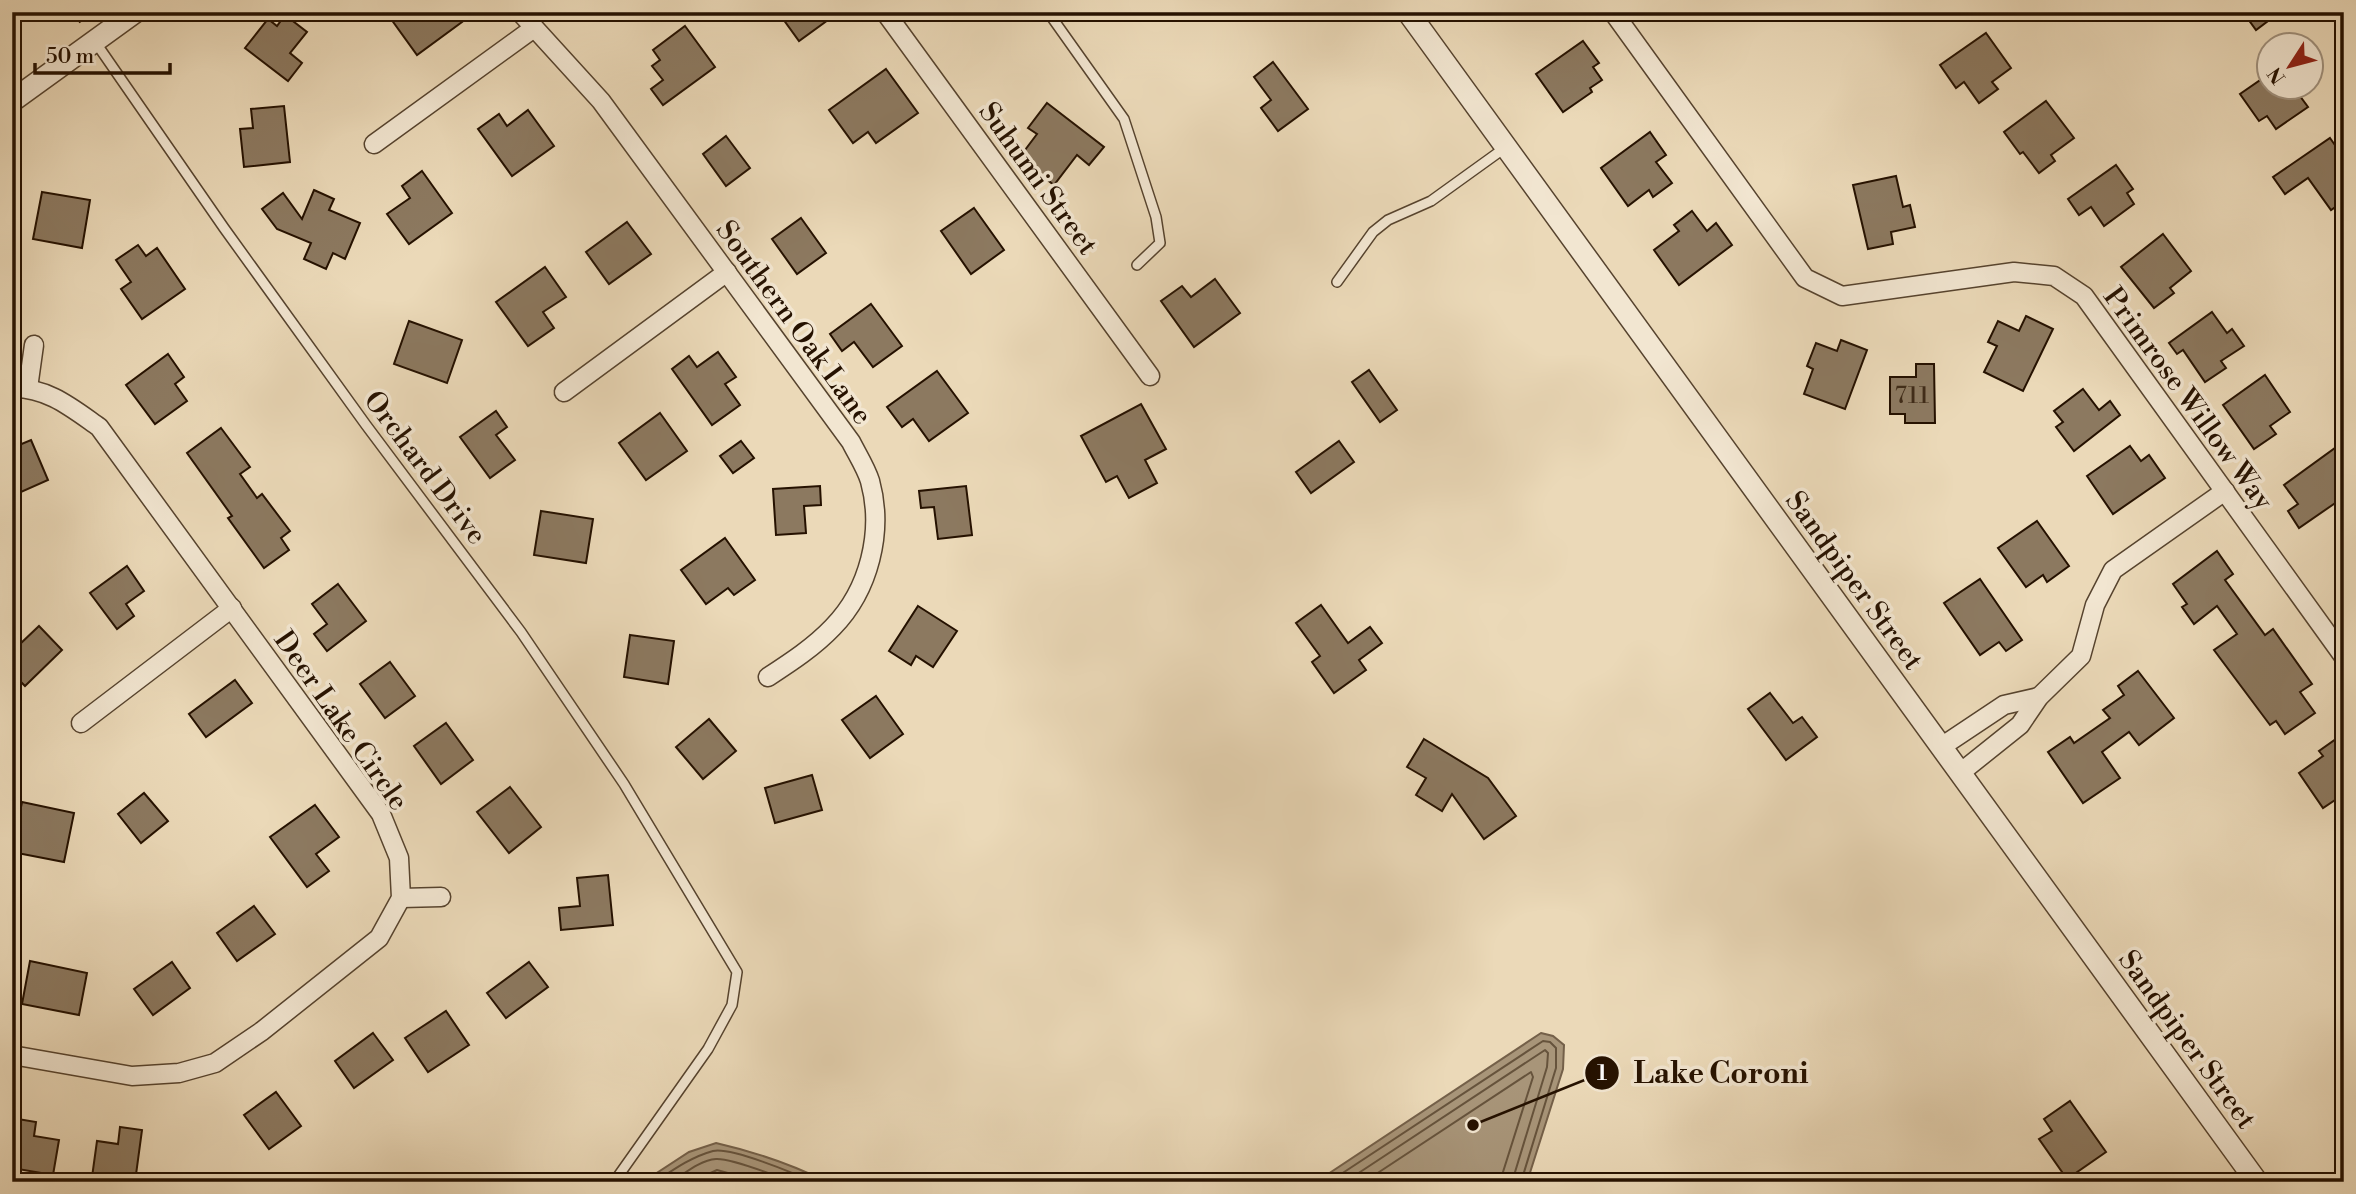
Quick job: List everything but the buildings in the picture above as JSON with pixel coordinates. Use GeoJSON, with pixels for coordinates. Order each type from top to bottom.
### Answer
{"type":"FeatureCollection","features":[{"type":"Feature","properties":{"kind":"street"},"geometry":{"type":"LineString","coordinates":[[12,101],[135,12]]}},
{"type":"Feature","properties":{"kind":"street","name":"Southern Oak Lane"},"geometry":{"type":"LineString","coordinates":[[520,12],[601,101],[851,442],[870,480],[876,523],[869,564],[856,597],[834,626],[808,650],[768,677]]}},
{"type":"Feature","properties":{"kind":"street","name":"Suhumi Street"},"geometry":{"type":"LineString","coordinates":[[885,12],[1150,376]]}},
{"type":"Feature","properties":{"kind":"street","name":"Sandpiper Street"},"geometry":{"type":"LineString","coordinates":[[1408,12],[2257,1182]]}},
{"type":"Feature","properties":{"kind":"street","name":"Primrose Willow Way"},"geometry":{"type":"LineString","coordinates":[[1613,12],[1805,278],[1842,296],[2014,272],[2054,276],[2084,296],[2344,657]]}},
{"type":"Feature","properties":{"kind":"street"},"geometry":{"type":"LineString","coordinates":[[374,144],[534,28]]}},
{"type":"Feature","properties":{"kind":"street"},"geometry":{"type":"LineString","coordinates":[[564,392],[727,272]]}},
{"type":"Feature","properties":{"kind":"street"},"geometry":{"type":"LineString","coordinates":[[20,388],[34,345]]}},
{"type":"Feature","properties":{"kind":"street","name":"Deer Lake Circle"},"geometry":{"type":"LineString","coordinates":[[20,388],[61,400],[99,427],[381,814],[399,858],[401,898]]}},
{"type":"Feature","properties":{"kind":"street"},"geometry":{"type":"LineString","coordinates":[[1960,773],[2021,725],[2039,697],[2081,656],[2095,605],[2113,570],[2225,491]]}},
{"type":"Feature","properties":{"kind":"street"},"geometry":{"type":"LineString","coordinates":[[81,723],[232,608]]}},
{"type":"Feature","properties":{"kind":"street"},"geometry":{"type":"LineString","coordinates":[[1941,747],[2004,705],[2039,697]]}},
{"type":"Feature","properties":{"kind":"street"},"geometry":{"type":"LineString","coordinates":[[12,1055],[132,1076],[179,1073],[215,1062],[262,1031],[379,938],[401,898],[442,897]]}},
{"type":"Feature","properties":{"kind":"lane"},"geometry":{"type":"LineString","coordinates":[[1048,12],[1124,120],[1156,218],[1160,243],[1137,265]]}},
{"type":"Feature","properties":{"kind":"lane","name":"Orchard Drive"},"geometry":{"type":"LineString","coordinates":[[94,41],[358,414],[521,632],[624,784],[737,972],[732,1005],[708,1049],[614,1182]]}},
{"type":"Feature","properties":{"kind":"lane"},"geometry":{"type":"LineString","coordinates":[[1336,282],[1373,232],[1388,220],[1431,201],[1506,147]]}},
{"type":"Feature","properties":{"kind":"water"},"geometry":{"type":"Polygon","coordinates":[[[1541,1033],[1553,1036],[1564,1045],[1563,1069],[1527,1182],[1316,1182],[1541,1033]]]}},
{"type":"Feature","properties":{"kind":"water"},"geometry":{"type":"Polygon","coordinates":[[[716,1143],[773,1159],[827,1182],[643,1182],[689,1152],[716,1143]]]}},
{"type":"Feature","properties":{"kind":"place","name":"Lake Coroni"},"geometry":{"type":"Point","coordinates":[1473,1125]}}]}
